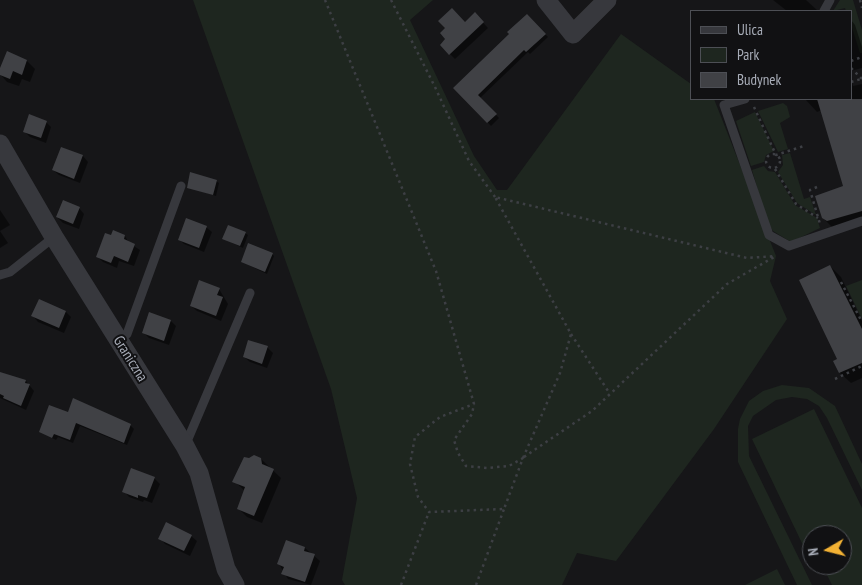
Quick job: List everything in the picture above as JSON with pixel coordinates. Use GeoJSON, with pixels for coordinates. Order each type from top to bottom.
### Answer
{"type":"FeatureCollection","features":[{"type":"Feature","properties":{"kind":"street"},"geometry":{"type":"LineString","coordinates":[[546,0],[573,34],[607,0]]}},
{"type":"Feature","properties":{"kind":"street","name":"Graniczna"},"geometry":{"type":"LineString","coordinates":[[0,144],[54,237],[199,473],[226,569],[235,585]]}},
{"type":"Feature","properties":{"kind":"lane"},"geometry":{"type":"LineString","coordinates":[[742,100],[724,106],[769,235],[789,246],[862,221]]}},
{"type":"Feature","properties":{"kind":"lane"},"geometry":{"type":"LineString","coordinates":[[117,339],[127,334],[181,186]]}},
{"type":"Feature","properties":{"kind":"lane"},"geometry":{"type":"LineString","coordinates":[[0,275],[10,272],[54,237]]}},
{"type":"Feature","properties":{"kind":"lane"},"geometry":{"type":"LineString","coordinates":[[184,446],[250,294]]}},
{"type":"Feature","properties":{"kind":"path"},"geometry":{"type":"LineString","coordinates":[[325,0],[436,271],[474,404],[472,414],[454,440],[458,453],[466,466],[488,468],[509,466],[523,458],[592,411],[727,284],[776,256],[747,258],[495,197]]}},
{"type":"Feature","properties":{"kind":"path"},"geometry":{"type":"LineString","coordinates":[[391,0],[435,87],[469,161],[495,197],[571,334],[610,394]]}},
{"type":"Feature","properties":{"kind":"path"},"geometry":{"type":"LineString","coordinates":[[860,0],[862,8]]}},
{"type":"Feature","properties":{"kind":"path"},"geometry":{"type":"LineString","coordinates":[[852,69],[862,79]]}},
{"type":"Feature","properties":{"kind":"path"},"geometry":{"type":"LineString","coordinates":[[751,100],[780,160],[780,164],[775,169]]}},
{"type":"Feature","properties":{"kind":"path"},"geometry":{"type":"LineString","coordinates":[[804,146],[776,155],[771,154],[766,160],[768,167],[775,169],[796,204],[818,218]]}},
{"type":"Feature","properties":{"kind":"path"},"geometry":{"type":"LineString","coordinates":[[817,187],[810,190],[823,235]]}},
{"type":"Feature","properties":{"kind":"path"},"geometry":{"type":"LineString","coordinates":[[841,282],[862,322]]}},
{"type":"Feature","properties":{"kind":"path"},"geometry":{"type":"LineString","coordinates":[[476,585],[523,458],[560,373],[571,334]]}},
{"type":"Feature","properties":{"kind":"path"},"geometry":{"type":"LineString","coordinates":[[835,379],[862,366]]}},
{"type":"Feature","properties":{"kind":"path"},"geometry":{"type":"LineString","coordinates":[[429,512],[418,497],[410,464],[415,437],[440,417],[474,404]]}},
{"type":"Feature","properties":{"kind":"path"},"geometry":{"type":"LineString","coordinates":[[429,512],[504,509]]}},
{"type":"Feature","properties":{"kind":"path"},"geometry":{"type":"LineString","coordinates":[[401,585],[429,512]]}},
{"type":"Feature","properties":{"kind":"green space"},"geometry":{"type":"Polygon","coordinates":[[[193,0],[433,0],[410,20],[474,156],[497,190],[507,190],[621,34],[690,83],[690,100],[714,100],[776,256],[770,281],[787,319],[714,429],[616,561],[577,553],[562,585],[345,585],[342,580],[357,498],[331,389],[193,0]]]}},
{"type":"Feature","properties":{"kind":"green space"},"geometry":{"type":"Polygon","coordinates":[[[840,0],[853,0],[862,30],[862,53],[860,53],[852,28],[852,10],[846,10],[845,8],[834,10],[840,0]]]}},
{"type":"Feature","properties":{"kind":"green space"},"geometry":{"type":"Polygon","coordinates":[[[783,103],[787,106],[790,117],[780,123],[788,149],[778,152],[758,111],[783,103]]]}},
{"type":"Feature","properties":{"kind":"green space"},"geometry":{"type":"Polygon","coordinates":[[[755,112],[774,151],[766,155],[764,162],[751,166],[736,121],[755,112]]]}},
{"type":"Feature","properties":{"kind":"green space"},"geometry":{"type":"Polygon","coordinates":[[[790,153],[804,199],[810,197],[816,215],[797,203],[778,172],[783,165],[782,155],[790,153]]]}},
{"type":"Feature","properties":{"kind":"green space"},"geometry":{"type":"Polygon","coordinates":[[[764,166],[768,171],[775,172],[795,205],[817,218],[820,228],[791,242],[773,231],[767,222],[752,170],[764,166]]]}},
{"type":"Feature","properties":{"kind":"green space"},"geometry":{"type":"Polygon","coordinates":[[[862,280],[862,319],[846,286],[862,280]]]}},
{"type":"Feature","properties":{"kind":"green space"},"geometry":{"type":"Polygon","coordinates":[[[782,385],[809,388],[835,406],[862,464],[862,490],[827,418],[819,406],[807,399],[792,397],[776,400],[753,416],[748,426],[749,456],[802,565],[802,575],[807,575],[812,585],[797,585],[738,462],[738,429],[740,419],[749,401],[763,391],[782,385]]]}},
{"type":"Feature","properties":{"kind":"green space"},"geometry":{"type":"Polygon","coordinates":[[[814,409],[862,508],[862,585],[832,585],[827,575],[852,575],[852,525],[802,525],[802,543],[752,439],[814,409]]]}},
{"type":"Feature","properties":{"kind":"green space"},"geometry":{"type":"Polygon","coordinates":[[[777,569],[785,585],[745,585],[777,569]]]}},
{"type":"Feature","properties":{"kind":"building"},"geometry":{"type":"Polygon","coordinates":[[[452,8],[465,22],[475,12],[484,22],[449,55],[440,45],[445,39],[440,33],[445,28],[438,21],[452,8]]]}},
{"type":"Feature","properties":{"kind":"building"},"geometry":{"type":"Polygon","coordinates":[[[527,14],[546,34],[526,52],[524,50],[478,95],[497,114],[487,123],[453,88],[527,14]]]}},
{"type":"Feature","properties":{"kind":"building"},"geometry":{"type":"Polygon","coordinates":[[[7,51],[27,60],[22,75],[13,71],[10,79],[0,75],[0,68],[7,51]]]}},
{"type":"Feature","properties":{"kind":"building"},"geometry":{"type":"Polygon","coordinates":[[[862,99],[862,211],[827,221],[822,218],[815,196],[843,186],[817,100],[862,99]]]}},
{"type":"Feature","properties":{"kind":"building"},"geometry":{"type":"Polygon","coordinates":[[[29,114],[47,121],[41,138],[23,132],[29,114]]]}},
{"type":"Feature","properties":{"kind":"building"},"geometry":{"type":"Polygon","coordinates":[[[61,147],[83,155],[74,179],[52,170],[61,147]]]}},
{"type":"Feature","properties":{"kind":"building"},"geometry":{"type":"Polygon","coordinates":[[[190,172],[217,180],[213,195],[187,188],[190,172]]]}},
{"type":"Feature","properties":{"kind":"building"},"geometry":{"type":"Polygon","coordinates":[[[63,200],[80,207],[73,224],[56,217],[63,200]]]}},
{"type":"Feature","properties":{"kind":"building"},"geometry":{"type":"Polygon","coordinates":[[[186,218],[207,226],[199,248],[178,240],[186,218]]]}},
{"type":"Feature","properties":{"kind":"building"},"geometry":{"type":"Polygon","coordinates":[[[228,225],[246,232],[240,246],[222,239],[228,225]]]}},
{"type":"Feature","properties":{"kind":"building"},"geometry":{"type":"Polygon","coordinates":[[[113,230],[125,235],[124,239],[135,244],[128,262],[114,256],[111,263],[96,257],[105,233],[111,235],[113,230]]]}},
{"type":"Feature","properties":{"kind":"building"},"geometry":{"type":"Polygon","coordinates":[[[248,243],[273,253],[265,272],[241,262],[248,243]]]}},
{"type":"Feature","properties":{"kind":"building"},"geometry":{"type":"Polygon","coordinates":[[[830,265],[862,329],[862,363],[839,373],[833,361],[837,359],[799,280],[830,265]]]}},
{"type":"Feature","properties":{"kind":"building"},"geometry":{"type":"Polygon","coordinates":[[[199,280],[220,288],[217,295],[223,297],[216,316],[190,306],[199,280]]]}},
{"type":"Feature","properties":{"kind":"building"},"geometry":{"type":"Polygon","coordinates":[[[39,299],[66,311],[59,328],[31,316],[39,299]]]}},
{"type":"Feature","properties":{"kind":"building"},"geometry":{"type":"Polygon","coordinates":[[[149,312],[171,320],[164,341],[142,333],[149,312]]]}},
{"type":"Feature","properties":{"kind":"building"},"geometry":{"type":"Polygon","coordinates":[[[248,340],[268,346],[262,364],[243,357],[248,340]]]}},
{"type":"Feature","properties":{"kind":"building"},"geometry":{"type":"Polygon","coordinates":[[[0,372],[26,380],[25,383],[30,384],[21,406],[3,398],[4,396],[0,394],[0,372]]]}},
{"type":"Feature","properties":{"kind":"building"},"geometry":{"type":"Polygon","coordinates":[[[73,398],[131,424],[124,443],[76,423],[70,440],[54,434],[52,438],[39,432],[49,405],[68,412],[73,398]]]}},
{"type":"Feature","properties":{"kind":"building"},"geometry":{"type":"Polygon","coordinates":[[[254,455],[261,458],[262,464],[274,469],[254,516],[237,509],[245,487],[232,482],[244,457],[249,458],[254,455]]]}},
{"type":"Feature","properties":{"kind":"building"},"geometry":{"type":"Polygon","coordinates":[[[131,468],[155,477],[147,498],[138,495],[138,498],[122,492],[131,468]]]}},
{"type":"Feature","properties":{"kind":"building"},"geometry":{"type":"Polygon","coordinates":[[[166,522],[192,535],[184,551],[158,539],[166,522]]]}},
{"type":"Feature","properties":{"kind":"building"},"geometry":{"type":"Polygon","coordinates":[[[286,540],[305,547],[304,551],[315,554],[305,582],[281,574],[284,567],[277,564],[286,540]]]}}]}
